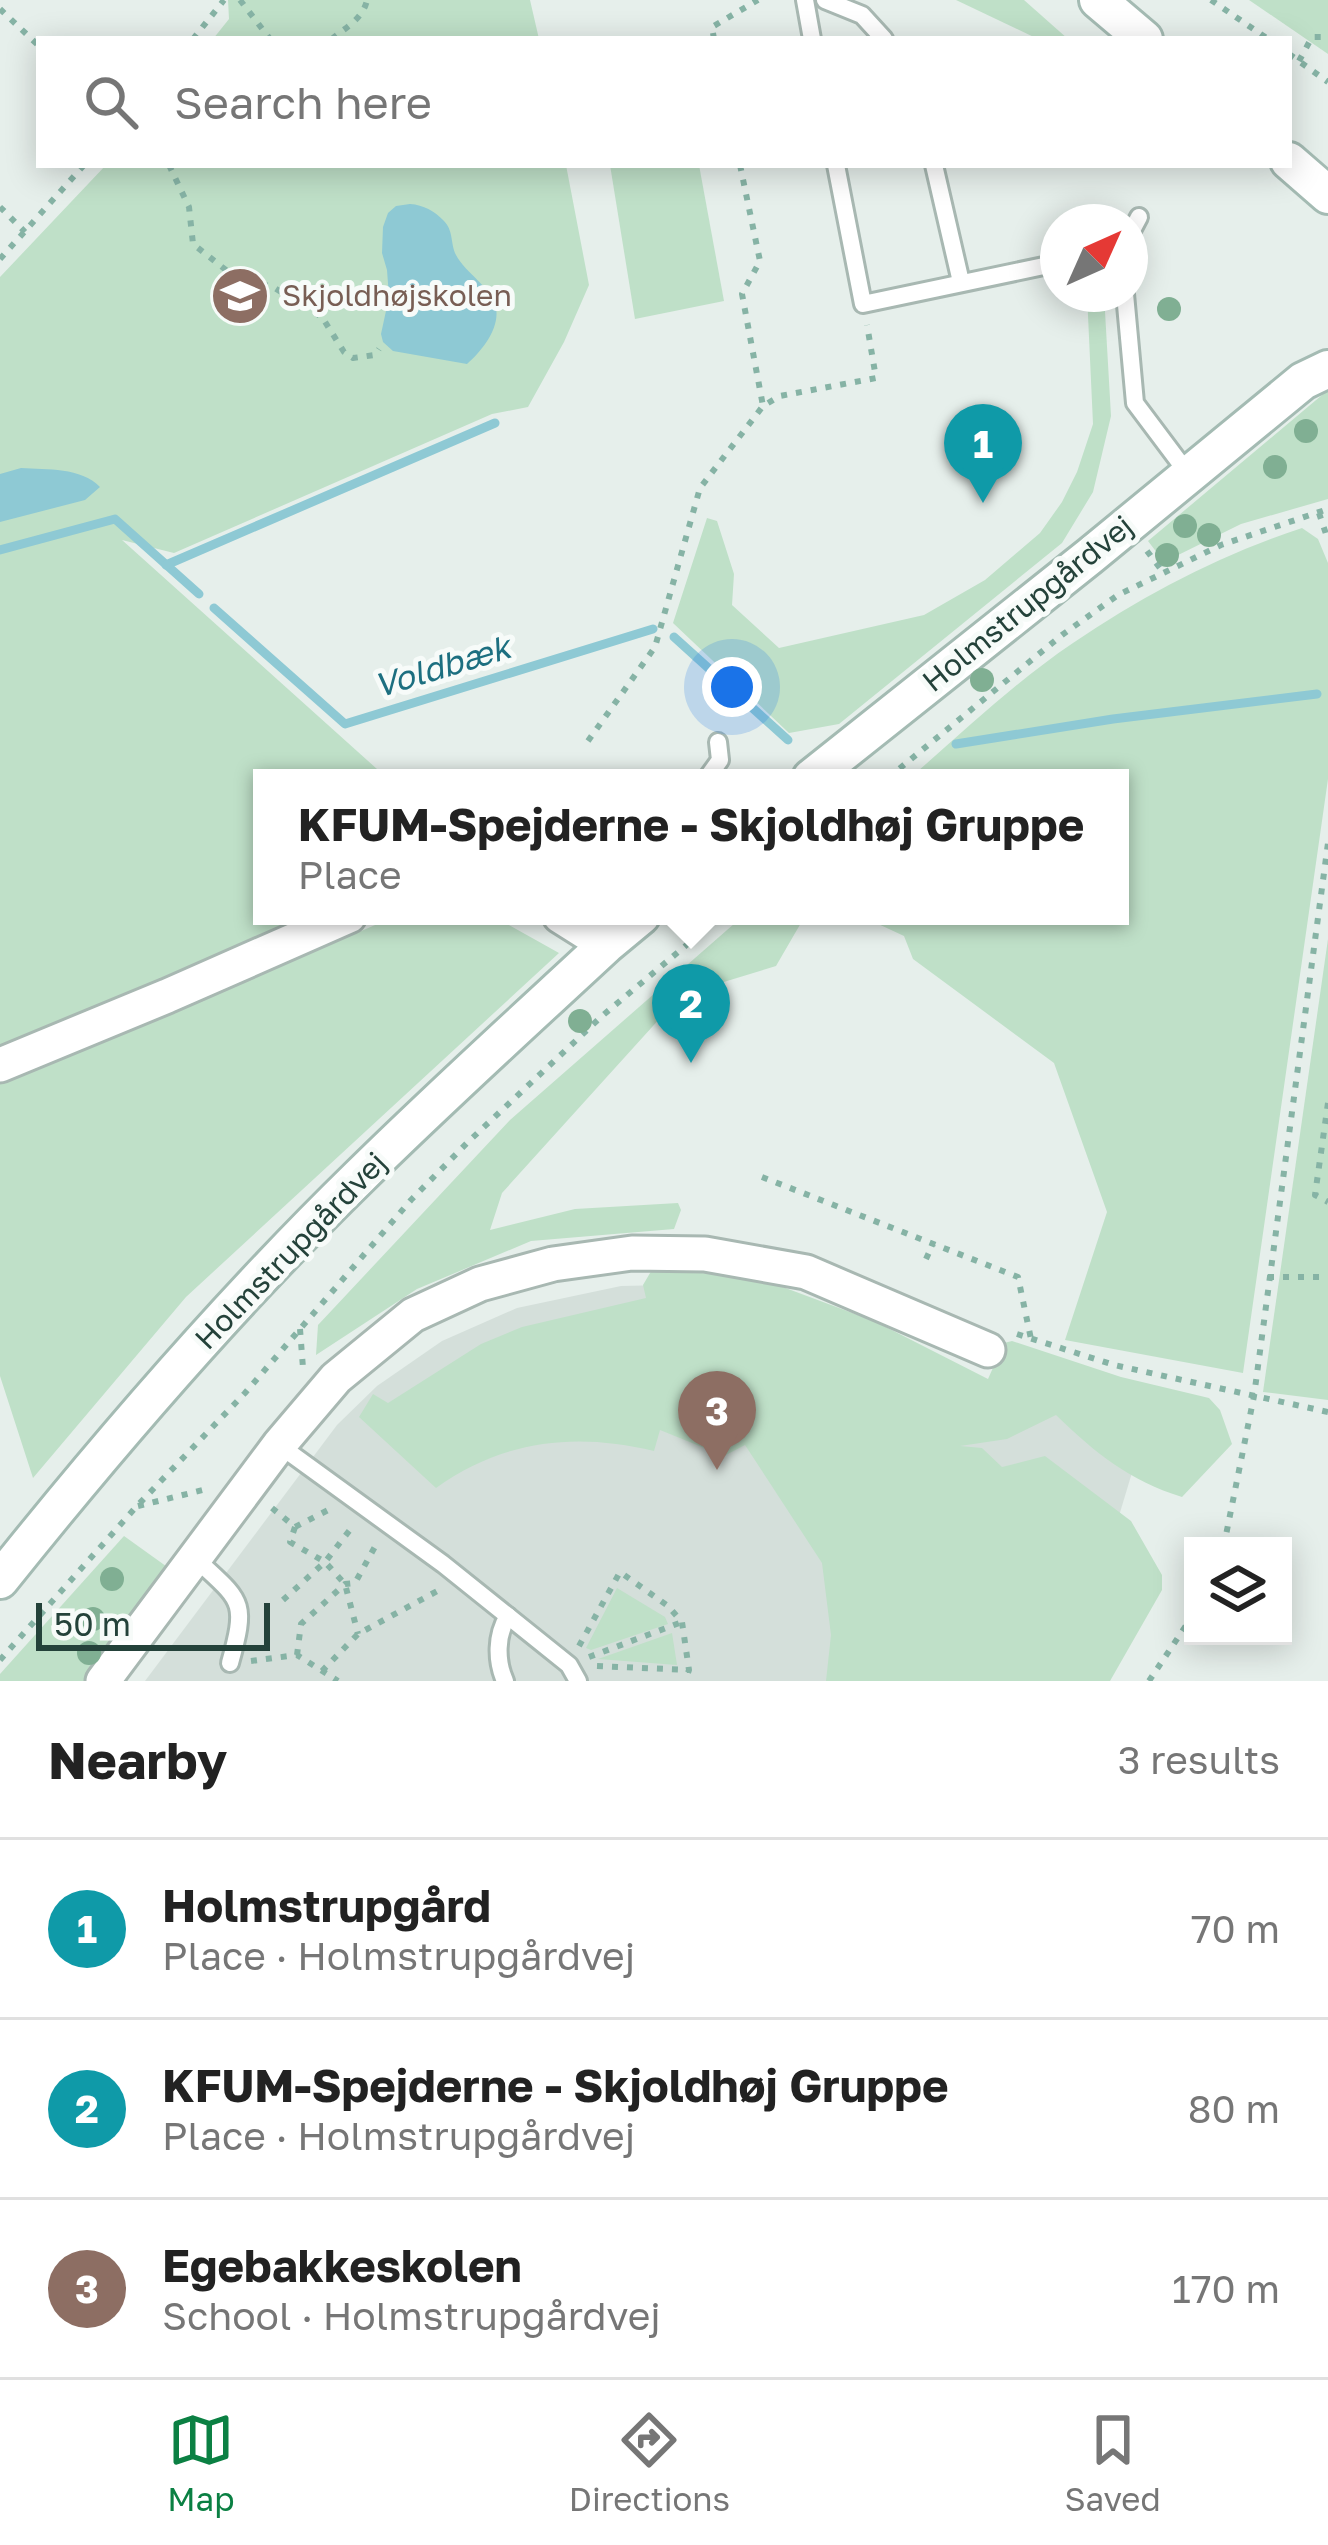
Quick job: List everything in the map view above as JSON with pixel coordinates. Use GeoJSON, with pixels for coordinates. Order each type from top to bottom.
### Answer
{"type":"FeatureCollection","features":[{"type":"Feature","properties":{"kind":"street"},"geometry":{"type":"LineString","coordinates":[[1098,0],[1140,36]]}},
{"type":"Feature","properties":{"kind":"street"},"geometry":{"type":"LineString","coordinates":[[1292,164],[1328,195]]}},
{"type":"Feature","properties":{"kind":"street","name":"Holmstrupgårdvej"},"geometry":{"type":"LineString","coordinates":[[822,769],[1316,375],[1328,346]]}},
{"type":"Feature","properties":{"kind":"street"},"geometry":{"type":"LineString","coordinates":[[0,1065],[329,925]]}},
{"type":"Feature","properties":{"kind":"street"},"geometry":{"type":"LineString","coordinates":[[574,925],[605,945]]}},
{"type":"Feature","properties":{"kind":"street","name":"Holmstrupgårdvej"},"geometry":{"type":"LineString","coordinates":[[0,1580],[77,1484],[255,1283],[358,1178],[630,925]]}},
{"type":"Feature","properties":{"kind":"street"},"geometry":{"type":"LineString","coordinates":[[104,1681],[279,1445],[336,1378],[413,1315],[480,1283],[553,1264],[632,1252],[705,1254],[806,1272],[1002,1342]]}},
{"type":"Feature","properties":{"kind":"lane"},"geometry":{"type":"LineString","coordinates":[[805,0],[811,36]]}},
{"type":"Feature","properties":{"kind":"lane"},"geometry":{"type":"LineString","coordinates":[[825,0],[862,15],[881,36]]}},
{"type":"Feature","properties":{"kind":"lane"},"geometry":{"type":"LineString","coordinates":[[837,168],[863,304],[1040,267]]}},
{"type":"Feature","properties":{"kind":"lane"},"geometry":{"type":"LineString","coordinates":[[935,168],[961,282]]}},
{"type":"Feature","properties":{"kind":"lane"},"geometry":{"type":"LineString","coordinates":[[1127,312],[1135,403],[1189,476]]}},
{"type":"Feature","properties":{"kind":"lane"},"geometry":{"type":"LineString","coordinates":[[714,769],[720,760],[718,742]]}},
{"type":"Feature","properties":{"kind":"lane"},"geometry":{"type":"LineString","coordinates":[[279,1445],[455,1574],[573,1673]]}},
{"type":"Feature","properties":{"kind":"lane"},"geometry":{"type":"LineString","coordinates":[[195,1558],[234,1594],[242,1618],[230,1664]]}},
{"type":"Feature","properties":{"kind":"lane"},"geometry":{"type":"LineString","coordinates":[[505,1681],[498,1664],[502,1626],[508,1616]]}},
{"type":"Feature","properties":{"kind":"path"},"geometry":{"type":"LineString","coordinates":[[195,36],[224,0]]}},
{"type":"Feature","properties":{"kind":"path"},"geometry":{"type":"LineString","coordinates":[[240,0],[268,36]]}},
{"type":"Feature","properties":{"kind":"path"},"geometry":{"type":"LineString","coordinates":[[336,36],[359,18],[367,0]]}},
{"type":"Feature","properties":{"kind":"path"},"geometry":{"type":"LineString","coordinates":[[714,36],[712,27],[758,0]]}},
{"type":"Feature","properties":{"kind":"path"},"geometry":{"type":"LineString","coordinates":[[1211,0],[1264,36]]}},
{"type":"Feature","properties":{"kind":"path"},"geometry":{"type":"LineString","coordinates":[[0,9],[36,43]]}},
{"type":"Feature","properties":{"kind":"path"},"geometry":{"type":"LineString","coordinates":[[1299,61],[1312,37],[1328,37]]}},
{"type":"Feature","properties":{"kind":"path"},"geometry":{"type":"LineString","coordinates":[[1292,55],[1328,82]]}},
{"type":"Feature","properties":{"kind":"path"},"geometry":{"type":"LineString","coordinates":[[0,259],[81,168]]}},
{"type":"Feature","properties":{"kind":"path"},"geometry":{"type":"LineString","coordinates":[[170,168],[189,207],[193,244],[208,259],[236,278],[273,287],[322,317],[353,358],[376,355],[379,349]]}},
{"type":"Feature","properties":{"kind":"path"},"geometry":{"type":"LineString","coordinates":[[741,168],[760,261],[742,294],[763,406]]}},
{"type":"Feature","properties":{"kind":"path"},"geometry":{"type":"LineString","coordinates":[[0,208],[25,232]]}},
{"type":"Feature","properties":{"kind":"path"},"geometry":{"type":"LineString","coordinates":[[588,741],[655,647],[700,488],[763,406],[780,396],[876,378],[863,304]]}},
{"type":"Feature","properties":{"kind":"path"},"geometry":{"type":"LineString","coordinates":[[899,769],[1118,595],[1221,545],[1324,511],[1328,540]]}},
{"type":"Feature","properties":{"kind":"path"},"geometry":{"type":"LineString","coordinates":[[1224,1537],[1254,1396],[1328,849]]}},
{"type":"Feature","properties":{"kind":"path"},"geometry":{"type":"LineString","coordinates":[[0,1660],[245,1393],[411,1200],[602,1016],[710,925]]}},
{"type":"Feature","properties":{"kind":"path"},"geometry":{"type":"LineString","coordinates":[[1328,1103],[1315,1195],[1328,1202]]}},
{"type":"Feature","properties":{"kind":"path"},"geometry":{"type":"LineString","coordinates":[[762,1178],[1018,1277],[1031,1339]]}},
{"type":"Feature","properties":{"kind":"path"},"geometry":{"type":"LineString","coordinates":[[926,1259],[933,1244]]}},
{"type":"Feature","properties":{"kind":"path"},"geometry":{"type":"LineString","coordinates":[[1268,1277],[1328,1277]]}},
{"type":"Feature","properties":{"kind":"path"},"geometry":{"type":"LineString","coordinates":[[1002,1342],[1031,1339],[1114,1365],[1328,1412]]}},
{"type":"Feature","properties":{"kind":"path"},"geometry":{"type":"LineString","coordinates":[[246,1489],[295,1526]]}},
{"type":"Feature","properties":{"kind":"path"},"geometry":{"type":"LineString","coordinates":[[346,1494],[337,1505],[295,1526],[290,1542],[325,1562],[345,1584],[358,1634]]}},
{"type":"Feature","properties":{"kind":"path"},"geometry":{"type":"LineString","coordinates":[[283,1600],[325,1562],[367,1509]]}},
{"type":"Feature","properties":{"kind":"path"},"geometry":{"type":"LineString","coordinates":[[297,1655],[301,1624],[345,1584],[355,1582],[387,1524]]}},
{"type":"Feature","properties":{"kind":"path"},"geometry":{"type":"LineString","coordinates":[[573,1673],[620,1572],[668,1606],[682,1622],[689,1670],[685,1681]]}},
{"type":"Feature","properties":{"kind":"path"},"geometry":{"type":"LineString","coordinates":[[322,1671],[358,1634],[447,1586],[455,1574]]}},
{"type":"Feature","properties":{"kind":"path"},"geometry":{"type":"LineString","coordinates":[[573,1673],[682,1622]]}},
{"type":"Feature","properties":{"kind":"path"},"geometry":{"type":"LineString","coordinates":[[1149,1681],[1184,1628]]}},
{"type":"Feature","properties":{"kind":"path"},"geometry":{"type":"LineString","coordinates":[[230,1664],[297,1655],[338,1681]]}},
{"type":"Feature","properties":{"kind":"path"},"geometry":{"type":"LineString","coordinates":[[573,1673],[689,1670]]}},
{"type":"Feature","properties":{"kind":"shaded area"},"geometry":{"type":"Polygon","coordinates":[[[711,1284],[1119,1431],[1137,1456],[1103,1569],[1049,1681],[145,1681],[337,1425],[377,1386],[442,1341],[517,1308],[621,1286],[711,1284]]]}},
{"type":"Feature","properties":{"kind":"green space"},"geometry":{"type":"Polygon","coordinates":[[[228,0],[530,0],[538,36],[215,36],[229,19],[228,0]]]}},
{"type":"Feature","properties":{"kind":"green space"},"geometry":{"type":"Polygon","coordinates":[[[956,0],[1024,0],[1065,36],[1032,36],[956,0]]]}},
{"type":"Feature","properties":{"kind":"green space"},"geometry":{"type":"Polygon","coordinates":[[[1249,0],[1328,0],[1328,54],[1249,0]]]}},
{"type":"Feature","properties":{"kind":"green space"},"geometry":{"type":"Polygon","coordinates":[[[103,168],[567,168],[589,285],[528,407],[492,414],[174,553],[122,540],[377,769],[253,769],[253,925],[292,925],[0,1049],[0,277],[103,168]]]}},
{"type":"Feature","properties":{"kind":"green space"},"geometry":{"type":"Polygon","coordinates":[[[610,168],[700,168],[724,301],[635,319],[610,168]]]}},
{"type":"Feature","properties":{"kind":"green space"},"geometry":{"type":"Polygon","coordinates":[[[1088,312],[1105,312],[1111,416],[1093,492],[1062,543],[839,724],[789,733],[673,623],[707,518],[717,521],[734,574],[732,605],[779,648],[924,615],[985,580],[1040,533],[1077,472],[1093,424],[1088,312]]]}},
{"type":"Feature","properties":{"kind":"green space"},"geometry":{"type":"Polygon","coordinates":[[[1328,390],[1328,499],[1241,524],[1164,562],[1148,541],[1328,390]]]}},
{"type":"Feature","properties":{"kind":"green space"},"geometry":{"type":"Polygon","coordinates":[[[1302,528],[1318,539],[1328,563],[1328,779],[1243,1373],[1065,1340],[1107,1212],[1054,1063],[913,959],[904,936],[880,925],[1129,925],[1129,769],[920,769],[1031,674],[1100,625],[1212,564],[1302,528]]]}},
{"type":"Feature","properties":{"kind":"green space"},"geometry":{"type":"Polygon","coordinates":[[[375,925],[509,925],[559,953],[186,1297],[33,1478],[0,1376],[0,1082],[375,925]]]}},
{"type":"Feature","properties":{"kind":"green space"},"geometry":{"type":"Polygon","coordinates":[[[733,925],[800,925],[776,966],[681,995],[502,1193],[490,1230],[575,1209],[678,1203],[681,1210],[674,1229],[531,1241],[417,1289],[316,1355],[318,1325],[510,1120],[733,925]]]}},
{"type":"Feature","properties":{"kind":"green space"},"geometry":{"type":"Polygon","coordinates":[[[1328,939],[1328,1400],[1263,1392],[1328,939]]]}},
{"type":"Feature","properties":{"kind":"green space"},"geometry":{"type":"Polygon","coordinates":[[[653,1268],[761,1279],[874,1321],[988,1379],[1004,1343],[1012,1341],[1121,1377],[1209,1398],[1220,1410],[1232,1444],[1182,1497],[1114,1464],[1056,1415],[1007,1439],[960,1446],[982,1448],[1002,1467],[1045,1456],[1131,1521],[1162,1575],[1162,1590],[1110,1681],[826,1681],[831,1635],[822,1563],[745,1445],[724,1456],[660,1430],[654,1451],[596,1442],[540,1444],[487,1459],[436,1488],[359,1417],[373,1394],[388,1403],[481,1344],[522,1327],[646,1298],[643,1285],[653,1268]]]}},
{"type":"Feature","properties":{"kind":"green space"},"geometry":{"type":"Polygon","coordinates":[[[124,1536],[170,1569],[87,1681],[0,1681],[0,1674],[124,1536]]]}},
{"type":"Feature","properties":{"kind":"green space"},"geometry":{"type":"Polygon","coordinates":[[[617,1588],[665,1617],[668,1624],[586,1648],[617,1588]]]}},
{"type":"Feature","properties":{"kind":"green space"},"geometry":{"type":"Polygon","coordinates":[[[672,1633],[677,1665],[598,1659],[672,1633]]]}},
{"type":"Feature","properties":{"kind":"water"},"geometry":{"type":"Polygon","coordinates":[[[396,206],[428,209],[446,224],[456,255],[496,308],[492,332],[467,364],[393,351],[383,342],[389,297],[383,227],[396,206]]]}},
{"type":"Feature","properties":{"kind":"water"},"geometry":{"type":"Polygon","coordinates":[[[21,468],[74,473],[100,487],[85,500],[0,522],[0,474],[21,468]]]}},
{"type":"Feature","properties":{"kind":"waterway"},"geometry":{"type":"LineString","coordinates":[[166,565],[495,423]]}},
{"type":"Feature","properties":{"kind":"waterway","name":"Voldbæk"},"geometry":{"type":"LineString","coordinates":[[0,550],[115,519],[199,594]]}},
{"type":"Feature","properties":{"kind":"waterway","name":"Voldbæk"},"geometry":{"type":"LineString","coordinates":[[214,608],[345,724],[653,629]]}},
{"type":"Feature","properties":{"kind":"waterway","name":"Voldbæk"},"geometry":{"type":"LineString","coordinates":[[674,637],[788,740]]}},
{"type":"Feature","properties":{"kind":"waterway","name":"Voldbæk"},"geometry":{"type":"LineString","coordinates":[[956,744],[1317,694]]}},
{"type":"Feature","properties":{"kind":"place","name":"Skjoldhøjskolen"},"geometry":{"type":"Point","coordinates":[240,296]}},
{"type":"Feature","properties":{"kind":"place","name":"Holmstrupgård"},"geometry":{"type":"Point","coordinates":[983,503]}},
{"type":"Feature","properties":{"kind":"place","name":"KFUM-Spejderne - Skjoldhøj Gruppe"},"geometry":{"type":"Point","coordinates":[691,1063]}},
{"type":"Feature","properties":{"kind":"place","name":"Egebakkeskolen"},"geometry":{"type":"Point","coordinates":[717,1470]}}]}
